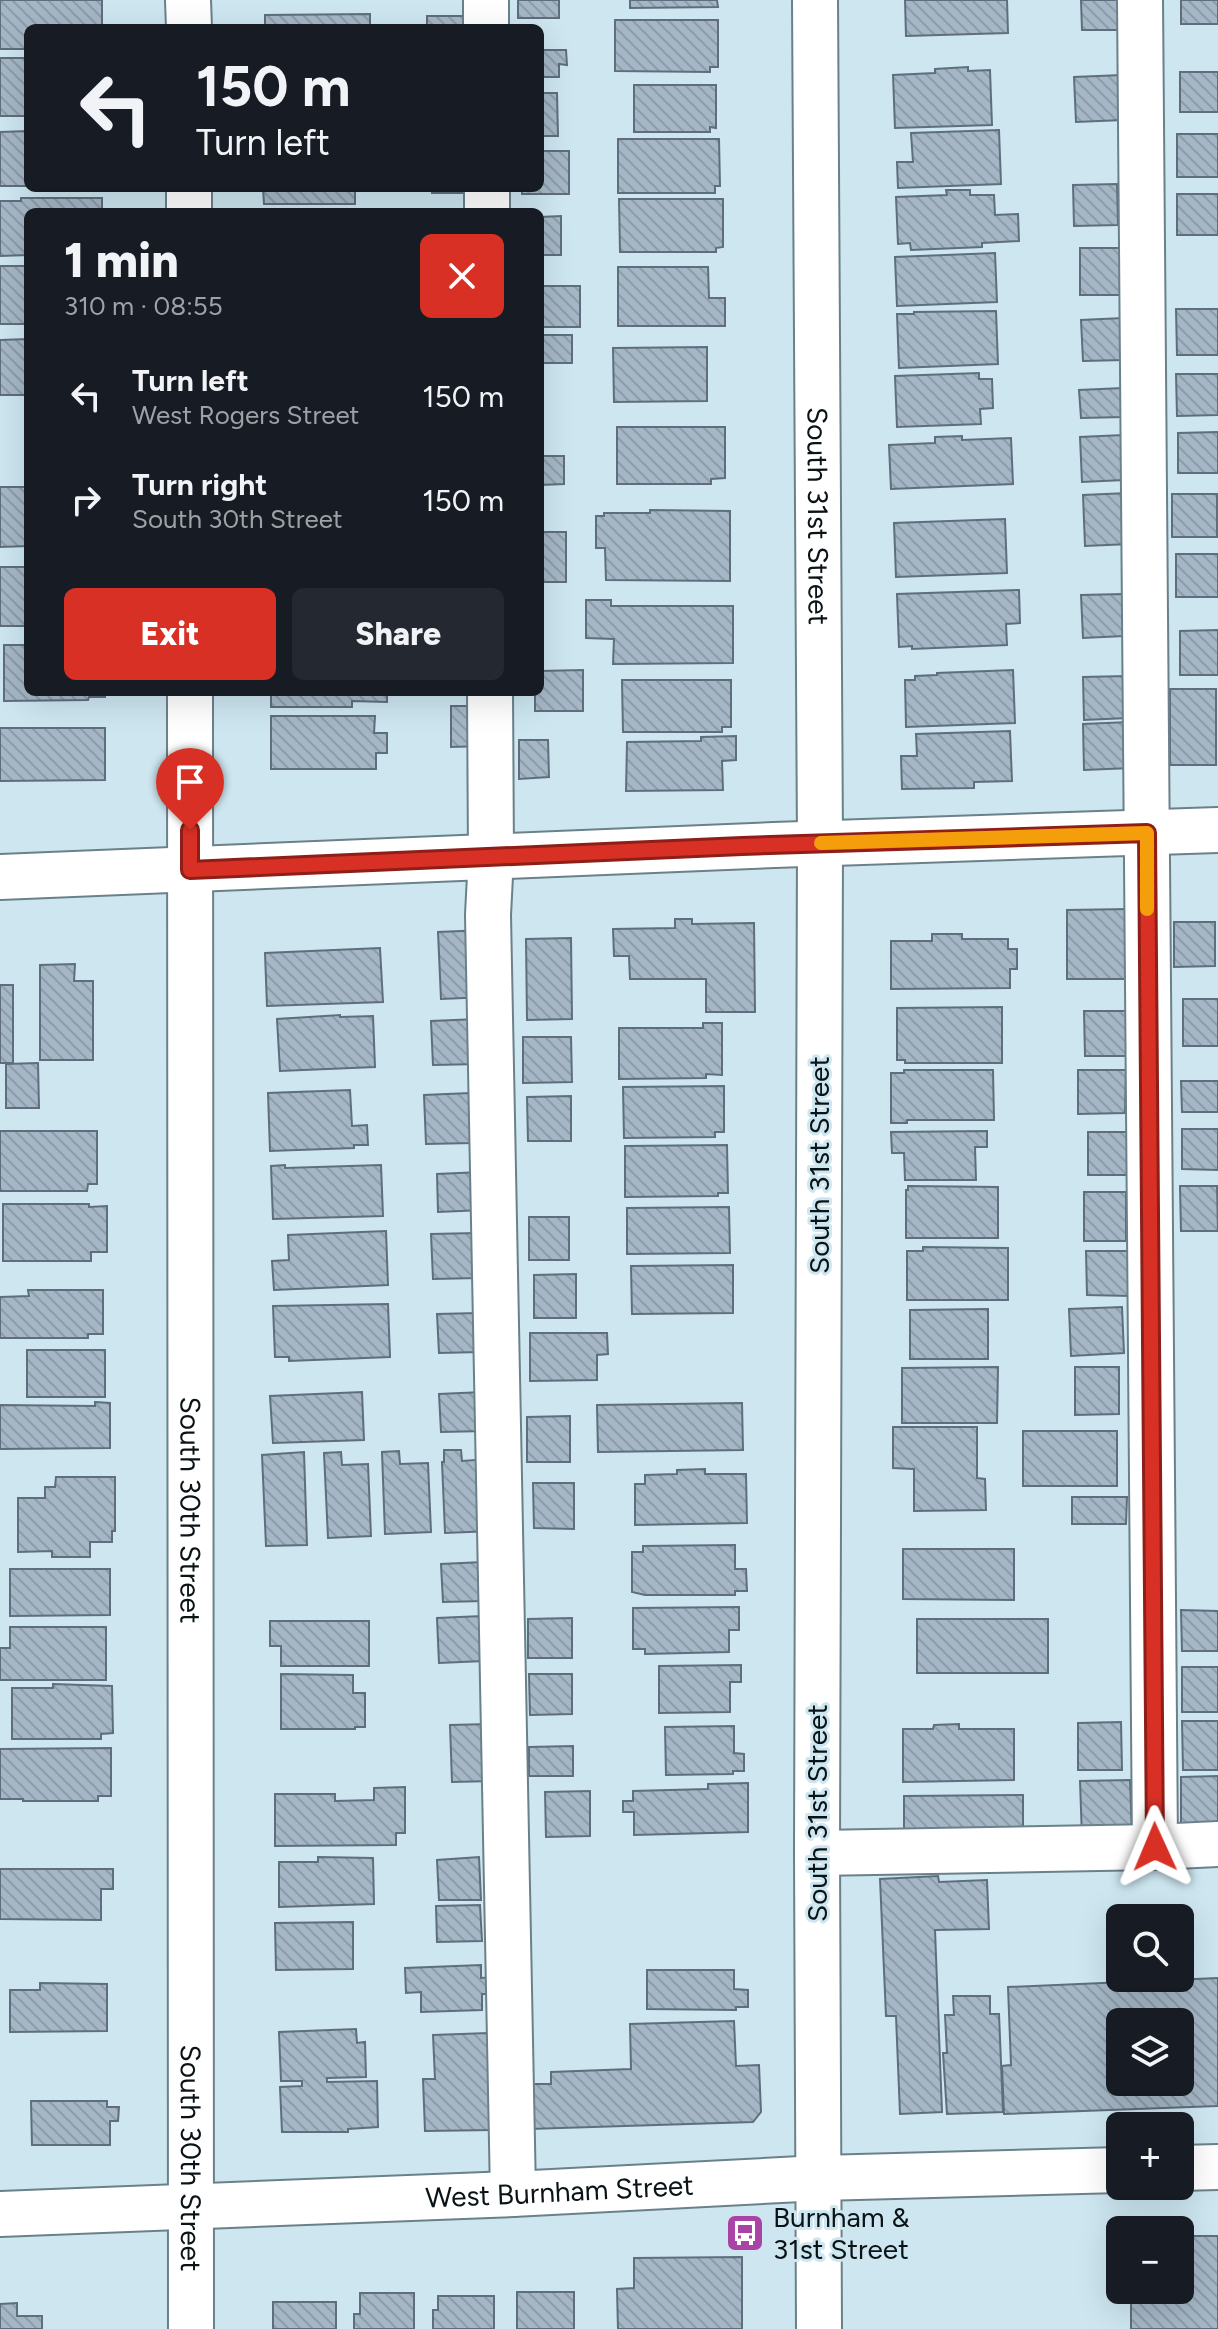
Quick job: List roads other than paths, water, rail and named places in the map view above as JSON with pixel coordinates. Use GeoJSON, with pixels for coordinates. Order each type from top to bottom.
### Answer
{"type":"FeatureCollection","features":[{"type":"Feature","properties":{"kind":"street"},"geometry":{"type":"LineString","coordinates":[[188,0],[189,24]]}},
{"type":"Feature","properties":{"kind":"street"},"geometry":{"type":"LineString","coordinates":[[486,0],[486,24]]}},
{"type":"Feature","properties":{"kind":"street","name":"South 31st Street"},"geometry":{"type":"LineString","coordinates":[[815,0],[820,843],[819,2329]]}},
{"type":"Feature","properties":{"kind":"street"},"geometry":{"type":"LineString","coordinates":[[1140,0],[1155,1847]]}},
{"type":"Feature","properties":{"kind":"street","name":"South 30th Street"},"geometry":{"type":"LineString","coordinates":[[190,696],[191,2329]]}},
{"type":"Feature","properties":{"kind":"street"},"geometry":{"type":"LineString","coordinates":[[490,696],[489,931],[513,2194]]}},
{"type":"Feature","properties":{"kind":"street"},"geometry":{"type":"LineString","coordinates":[[0,877],[1218,830]]}},
{"type":"Feature","properties":{"kind":"street"},"geometry":{"type":"LineString","coordinates":[[817,1853],[1218,1844]]}},
{"type":"Feature","properties":{"kind":"street"},"geometry":{"type":"LineString","coordinates":[[1194,2168],[1218,2167]]}},
{"type":"Feature","properties":{"kind":"street","name":"West Burnham Street"},"geometry":{"type":"LineString","coordinates":[[0,2214],[513,2194],[820,2178],[1106,2170]]}},
{"type":"Feature","properties":{"kind":"place","name":"Burnham & 31st Street"},"geometry":{"type":"Point","coordinates":[745,2233]}}]}
